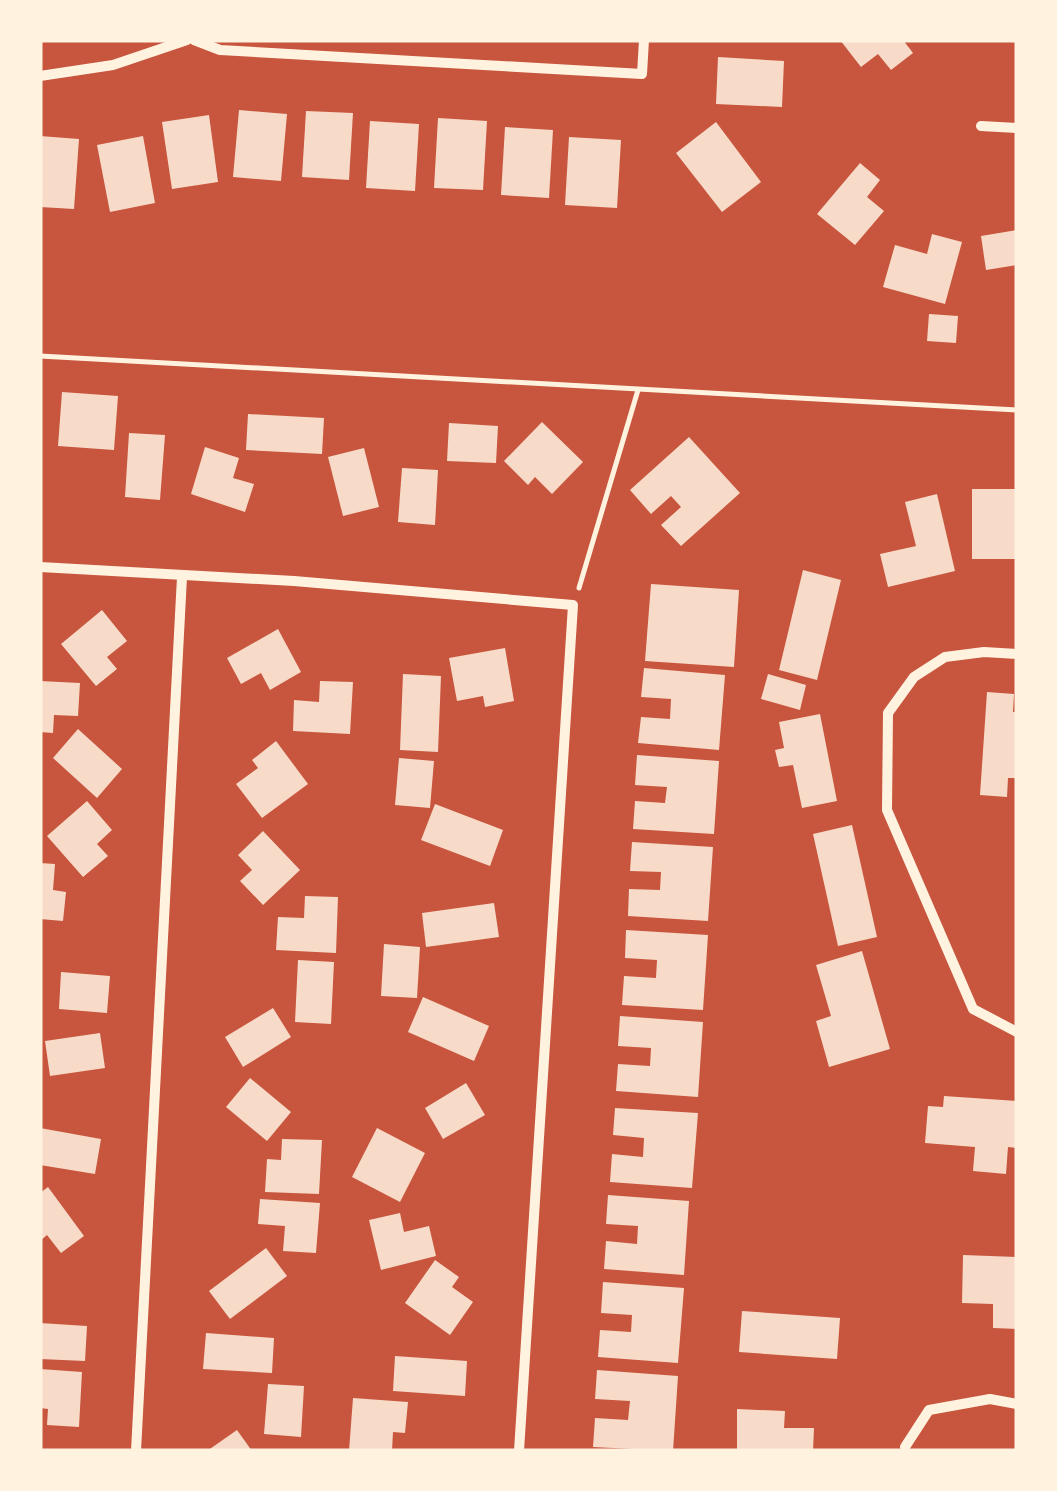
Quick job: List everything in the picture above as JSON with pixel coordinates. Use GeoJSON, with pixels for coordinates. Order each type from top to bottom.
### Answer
{"type":"FeatureCollection","features":[{"type":"Feature","properties":{"kind":"street"},"geometry":{"type":"LineString","coordinates":[[40,76],[113,65],[191,40],[220,50],[642,74],[644,40]]}},
{"type":"Feature","properties":{"kind":"street"},"geometry":{"type":"LineString","coordinates":[[981,126],[1017,128]]}},
{"type":"Feature","properties":{"kind":"street"},"geometry":{"type":"LineString","coordinates":[[40,567],[294,582],[574,605],[519,1451]]}},
{"type":"Feature","properties":{"kind":"street"},"geometry":{"type":"LineString","coordinates":[[136,1451],[182,577]]}},
{"type":"Feature","properties":{"kind":"street"},"geometry":{"type":"LineString","coordinates":[[1017,654],[984,652],[945,657],[914,677],[888,713],[887,810],[973,1009],[1017,1032]]}},
{"type":"Feature","properties":{"kind":"street"},"geometry":{"type":"LineString","coordinates":[[906,1447],[929,1410],[990,1399],[1017,1404]]}},
{"type":"Feature","properties":{"kind":"path"},"geometry":{"type":"LineString","coordinates":[[40,356],[1017,410]]}},
{"type":"Feature","properties":{"kind":"path"},"geometry":{"type":"LineString","coordinates":[[574,605],[638,390]]}},
{"type":"Feature","properties":{"kind":"building"},"geometry":{"type":"Polygon","coordinates":[[[840,40],[903,40],[913,53],[891,70],[878,54],[861,67],[840,40]]]}},
{"type":"Feature","properties":{"kind":"building"},"geometry":{"type":"Polygon","coordinates":[[[718,57],[784,61],[782,107],[716,104],[718,57]]]}},
{"type":"Feature","properties":{"kind":"building"},"geometry":{"type":"Polygon","coordinates":[[[239,110],[287,114],[281,181],[233,177],[239,110]]]}},
{"type":"Feature","properties":{"kind":"building"},"geometry":{"type":"Polygon","coordinates":[[[306,111],[353,113],[349,180],[302,177],[306,111]]]}},
{"type":"Feature","properties":{"kind":"building"},"geometry":{"type":"Polygon","coordinates":[[[209,115],[218,182],[172,189],[162,122],[209,115]]]}},
{"type":"Feature","properties":{"kind":"building"},"geometry":{"type":"Polygon","coordinates":[[[438,118],[487,121],[483,190],[434,188],[438,118]]]}},
{"type":"Feature","properties":{"kind":"building"},"geometry":{"type":"Polygon","coordinates":[[[370,121],[419,124],[415,191],[366,188],[370,121]]]}},
{"type":"Feature","properties":{"kind":"building"},"geometry":{"type":"Polygon","coordinates":[[[716,122],[761,182],[722,212],[676,153],[716,122]]]}},
{"type":"Feature","properties":{"kind":"building"},"geometry":{"type":"Polygon","coordinates":[[[505,127],[553,130],[549,198],[501,195],[505,127]]]}},
{"type":"Feature","properties":{"kind":"building"},"geometry":{"type":"Polygon","coordinates":[[[40,136],[79,139],[74,209],[40,207],[40,136]]]}},
{"type":"Feature","properties":{"kind":"building"},"geometry":{"type":"Polygon","coordinates":[[[143,136],[155,203],[110,212],[97,145],[143,136]]]}},
{"type":"Feature","properties":{"kind":"building"},"geometry":{"type":"Polygon","coordinates":[[[569,137],[621,140],[617,208],[565,205],[569,137]]]}},
{"type":"Feature","properties":{"kind":"building"},"geometry":{"type":"Polygon","coordinates":[[[860,163],[880,180],[867,197],[884,211],[855,245],[817,214],[860,163]]]}},
{"type":"Feature","properties":{"kind":"building"},"geometry":{"type":"Polygon","coordinates":[[[1017,230],[1017,265],[986,270],[981,236],[1017,230]]]}},
{"type":"Feature","properties":{"kind":"building"},"geometry":{"type":"Polygon","coordinates":[[[932,234],[962,242],[945,304],[883,287],[895,245],[927,254],[932,234]]]}},
{"type":"Feature","properties":{"kind":"building"},"geometry":{"type":"Polygon","coordinates":[[[929,314],[958,316],[956,343],[927,341],[929,314]]]}},
{"type":"Feature","properties":{"kind":"building"},"geometry":{"type":"Polygon","coordinates":[[[62,392],[118,396],[114,450],[58,446],[62,392]]]}},
{"type":"Feature","properties":{"kind":"building"},"geometry":{"type":"Polygon","coordinates":[[[248,414],[324,418],[322,454],[246,450],[248,414]]]}},
{"type":"Feature","properties":{"kind":"building"},"geometry":{"type":"Polygon","coordinates":[[[542,422],[583,462],[552,494],[535,477],[528,485],[504,461],[542,422]]]}},
{"type":"Feature","properties":{"kind":"building"},"geometry":{"type":"Polygon","coordinates":[[[449,423],[498,426],[496,463],[447,461],[449,423]]]}},
{"type":"Feature","properties":{"kind":"building"},"geometry":{"type":"Polygon","coordinates":[[[129,433],[165,435],[160,500],[125,497],[129,433]]]}},
{"type":"Feature","properties":{"kind":"building"},"geometry":{"type":"Polygon","coordinates":[[[689,437],[740,493],[681,546],[661,525],[681,507],[671,496],[651,514],[630,490],[689,437]]]}},
{"type":"Feature","properties":{"kind":"building"},"geometry":{"type":"Polygon","coordinates":[[[205,447],[239,458],[233,478],[254,484],[245,512],[191,494],[205,447]]]}},
{"type":"Feature","properties":{"kind":"building"},"geometry":{"type":"Polygon","coordinates":[[[364,448],[379,507],[343,516],[328,457],[364,448]]]}},
{"type":"Feature","properties":{"kind":"building"},"geometry":{"type":"Polygon","coordinates":[[[402,468],[438,470],[435,525],[398,522],[402,468]]]}},
{"type":"Feature","properties":{"kind":"building"},"geometry":{"type":"Polygon","coordinates":[[[972,489],[1017,489],[1017,559],[972,559],[972,489]]]}},
{"type":"Feature","properties":{"kind":"building"},"geometry":{"type":"Polygon","coordinates":[[[937,494],[955,571],[888,587],[880,554],[916,546],[905,502],[937,494]]]}},
{"type":"Feature","properties":{"kind":"building"},"geometry":{"type":"Polygon","coordinates":[[[803,570],[841,580],[817,680],[779,670],[803,570]]]}},
{"type":"Feature","properties":{"kind":"building"},"geometry":{"type":"Polygon","coordinates":[[[651,584],[739,590],[734,667],[645,661],[651,584]]]}},
{"type":"Feature","properties":{"kind":"building"},"geometry":{"type":"Polygon","coordinates":[[[102,610],[127,641],[107,657],[117,669],[96,686],[61,644],[102,610]]]}},
{"type":"Feature","properties":{"kind":"building"},"geometry":{"type":"Polygon","coordinates":[[[278,629],[301,672],[270,690],[261,673],[241,684],[227,658],[278,629]]]}},
{"type":"Feature","properties":{"kind":"building"},"geometry":{"type":"Polygon","coordinates":[[[505,648],[514,701],[485,707],[483,696],[457,701],[449,658],[505,648]]]}},
{"type":"Feature","properties":{"kind":"building"},"geometry":{"type":"Polygon","coordinates":[[[644,668],[725,675],[719,750],[638,743],[641,717],[670,719],[671,699],[641,697],[644,668]]]}},
{"type":"Feature","properties":{"kind":"building"},"geometry":{"type":"Polygon","coordinates":[[[403,674],[441,676],[438,752],[400,750],[403,674]]]}},
{"type":"Feature","properties":{"kind":"building"},"geometry":{"type":"Polygon","coordinates":[[[768,674],[806,685],[800,710],[761,699],[768,674]]]}},
{"type":"Feature","properties":{"kind":"building"},"geometry":{"type":"Polygon","coordinates":[[[40,681],[80,683],[78,716],[54,715],[53,733],[40,732],[40,681]]]}},
{"type":"Feature","properties":{"kind":"building"},"geometry":{"type":"Polygon","coordinates":[[[320,681],[353,682],[350,734],[293,731],[294,700],[319,702],[320,681]]]}},
{"type":"Feature","properties":{"kind":"building"},"geometry":{"type":"Polygon","coordinates":[[[987,692],[1014,694],[1017,778],[1008,778],[1007,797],[980,795],[987,692]]]}},
{"type":"Feature","properties":{"kind":"building"},"geometry":{"type":"Polygon","coordinates":[[[820,714],[837,801],[802,808],[793,765],[779,767],[775,750],[784,748],[779,722],[820,714]]]}},
{"type":"Feature","properties":{"kind":"building"},"geometry":{"type":"Polygon","coordinates":[[[78,729],[122,769],[97,798],[53,758],[78,729]]]}},
{"type":"Feature","properties":{"kind":"building"},"geometry":{"type":"Polygon","coordinates":[[[276,741],[308,784],[262,818],[236,784],[258,768],[252,760],[276,741]]]}},
{"type":"Feature","properties":{"kind":"building"},"geometry":{"type":"Polygon","coordinates":[[[637,755],[719,761],[714,834],[633,829],[635,801],[665,803],[667,787],[635,785],[637,755]]]}},
{"type":"Feature","properties":{"kind":"building"},"geometry":{"type":"Polygon","coordinates":[[[399,758],[434,761],[430,808],[395,805],[399,758]]]}},
{"type":"Feature","properties":{"kind":"building"},"geometry":{"type":"Polygon","coordinates":[[[87,801],[112,830],[97,844],[108,856],[83,877],[47,836],[87,801]]]}},
{"type":"Feature","properties":{"kind":"building"},"geometry":{"type":"Polygon","coordinates":[[[435,804],[503,830],[490,866],[421,840],[435,804]]]}},
{"type":"Feature","properties":{"kind":"building"},"geometry":{"type":"Polygon","coordinates":[[[852,825],[877,937],[838,946],[813,834],[852,825]]]}},
{"type":"Feature","properties":{"kind":"building"},"geometry":{"type":"Polygon","coordinates":[[[263,831],[300,870],[263,905],[240,881],[252,870],[238,855],[263,831]]]}},
{"type":"Feature","properties":{"kind":"building"},"geometry":{"type":"Polygon","coordinates":[[[632,842],[713,847],[708,921],[628,916],[629,889],[660,890],[661,872],[630,871],[632,842]]]}},
{"type":"Feature","properties":{"kind":"building"},"geometry":{"type":"Polygon","coordinates":[[[40,863],[55,864],[53,890],[66,892],[63,921],[40,919],[40,863]]]}},
{"type":"Feature","properties":{"kind":"building"},"geometry":{"type":"Polygon","coordinates":[[[305,896],[338,897],[336,953],[276,950],[278,917],[304,918],[305,896]]]}},
{"type":"Feature","properties":{"kind":"building"},"geometry":{"type":"Polygon","coordinates":[[[494,903],[499,937],[426,947],[422,913],[494,903]]]}},
{"type":"Feature","properties":{"kind":"building"},"geometry":{"type":"Polygon","coordinates":[[[626,930],[708,935],[703,1010],[622,1005],[624,976],[656,978],[657,960],[625,958],[626,930]]]}},
{"type":"Feature","properties":{"kind":"building"},"geometry":{"type":"Polygon","coordinates":[[[384,944],[420,947],[417,998],[381,996],[384,944]]]}},
{"type":"Feature","properties":{"kind":"building"},"geometry":{"type":"Polygon","coordinates":[[[862,951],[890,1049],[829,1067],[816,1021],[831,1016],[816,965],[862,951]]]}},
{"type":"Feature","properties":{"kind":"building"},"geometry":{"type":"Polygon","coordinates":[[[298,960],[334,962],[331,1024],[295,1022],[298,960]]]}},
{"type":"Feature","properties":{"kind":"building"},"geometry":{"type":"Polygon","coordinates":[[[61,972],[110,976],[107,1013],[59,1009],[61,972]]]}},
{"type":"Feature","properties":{"kind":"building"},"geometry":{"type":"Polygon","coordinates":[[[423,997],[489,1026],[474,1061],[408,1032],[423,997]]]}},
{"type":"Feature","properties":{"kind":"building"},"geometry":{"type":"Polygon","coordinates":[[[273,1008],[291,1037],[243,1067],[225,1037],[273,1008]]]}},
{"type":"Feature","properties":{"kind":"building"},"geometry":{"type":"Polygon","coordinates":[[[620,1016],[703,1022],[698,1097],[616,1091],[618,1064],[650,1066],[651,1048],[618,1046],[620,1016]]]}},
{"type":"Feature","properties":{"kind":"building"},"geometry":{"type":"Polygon","coordinates":[[[100,1033],[105,1068],[50,1076],[45,1041],[100,1033]]]}},
{"type":"Feature","properties":{"kind":"building"},"geometry":{"type":"Polygon","coordinates":[[[250,1078],[291,1112],[267,1141],[226,1107],[250,1078]]]}},
{"type":"Feature","properties":{"kind":"building"},"geometry":{"type":"Polygon","coordinates":[[[466,1083],[485,1115],[443,1139],[425,1108],[466,1083]]]}},
{"type":"Feature","properties":{"kind":"building"},"geometry":{"type":"Polygon","coordinates":[[[944,1096],[1017,1101],[1017,1148],[1008,1147],[1006,1174],[973,1171],[975,1147],[925,1143],[928,1106],[943,1107],[944,1096]]]}},
{"type":"Feature","properties":{"kind":"building"},"geometry":{"type":"Polygon","coordinates":[[[615,1108],[698,1113],[692,1188],[610,1182],[612,1154],[643,1157],[644,1138],[613,1135],[615,1108]]]}},
{"type":"Feature","properties":{"kind":"building"},"geometry":{"type":"Polygon","coordinates":[[[40,1128],[101,1139],[95,1174],[40,1165],[40,1128]]]}},
{"type":"Feature","properties":{"kind":"building"},"geometry":{"type":"Polygon","coordinates":[[[377,1128],[425,1153],[400,1202],[352,1177],[377,1128]]]}},
{"type":"Feature","properties":{"kind":"building"},"geometry":{"type":"Polygon","coordinates":[[[282,1139],[322,1140],[319,1194],[265,1192],[267,1159],[281,1160],[282,1139]]]}},
{"type":"Feature","properties":{"kind":"building"},"geometry":{"type":"Polygon","coordinates":[[[48,1187],[84,1236],[61,1253],[47,1235],[40,1241],[40,1193],[48,1187]]]}},
{"type":"Feature","properties":{"kind":"building"},"geometry":{"type":"Polygon","coordinates":[[[608,1195],[689,1201],[684,1275],[604,1269],[606,1241],[637,1244],[638,1226],[606,1224],[608,1195]]]}},
{"type":"Feature","properties":{"kind":"building"},"geometry":{"type":"Polygon","coordinates":[[[260,1199],[320,1203],[316,1253],[283,1251],[285,1226],[258,1224],[260,1199]]]}},
{"type":"Feature","properties":{"kind":"building"},"geometry":{"type":"Polygon","coordinates":[[[400,1213],[404,1232],[429,1226],[436,1256],[381,1270],[369,1220],[400,1213]]]}},
{"type":"Feature","properties":{"kind":"building"},"geometry":{"type":"Polygon","coordinates":[[[266,1248],[287,1276],[230,1319],[209,1291],[266,1248]]]}},
{"type":"Feature","properties":{"kind":"building"},"geometry":{"type":"Polygon","coordinates":[[[963,1255],[1017,1257],[1017,1329],[993,1328],[993,1304],[962,1303],[963,1255]]]}},
{"type":"Feature","properties":{"kind":"building"},"geometry":{"type":"Polygon","coordinates":[[[435,1260],[459,1277],[452,1287],[473,1302],[450,1335],[405,1303],[435,1260]]]}},
{"type":"Feature","properties":{"kind":"building"},"geometry":{"type":"Polygon","coordinates":[[[603,1282],[684,1288],[678,1363],[598,1357],[600,1330],[631,1332],[632,1315],[601,1313],[603,1282]]]}},
{"type":"Feature","properties":{"kind":"building"},"geometry":{"type":"Polygon","coordinates":[[[742,1311],[840,1318],[837,1359],[739,1352],[742,1311]]]}},
{"type":"Feature","properties":{"kind":"building"},"geometry":{"type":"Polygon","coordinates":[[[40,1323],[87,1326],[85,1361],[40,1359],[40,1323]]]}},
{"type":"Feature","properties":{"kind":"building"},"geometry":{"type":"Polygon","coordinates":[[[206,1333],[274,1338],[272,1373],[203,1369],[206,1333]]]}},
{"type":"Feature","properties":{"kind":"building"},"geometry":{"type":"Polygon","coordinates":[[[395,1356],[467,1361],[465,1396],[393,1391],[395,1356]]]}},
{"type":"Feature","properties":{"kind":"building"},"geometry":{"type":"Polygon","coordinates":[[[40,1369],[82,1372],[79,1427],[47,1425],[48,1409],[40,1408],[40,1369]]]}},
{"type":"Feature","properties":{"kind":"building"},"geometry":{"type":"Polygon","coordinates":[[[597,1370],[678,1376],[673,1451],[593,1447],[595,1418],[628,1420],[630,1401],[595,1399],[597,1370]]]}},
{"type":"Feature","properties":{"kind":"building"},"geometry":{"type":"Polygon","coordinates":[[[268,1384],[304,1386],[301,1437],[264,1434],[268,1384]]]}},
{"type":"Feature","properties":{"kind":"building"},"geometry":{"type":"Polygon","coordinates":[[[353,1398],[408,1402],[405,1433],[393,1432],[392,1451],[349,1451],[353,1398]]]}},
{"type":"Feature","properties":{"kind":"building"},"geometry":{"type":"Polygon","coordinates":[[[737,1409],[785,1411],[784,1428],[814,1428],[813,1451],[737,1451],[737,1409]]]}},
{"type":"Feature","properties":{"kind":"building"},"geometry":{"type":"Polygon","coordinates":[[[237,1430],[252,1451],[207,1451],[237,1430]]]}}]}
